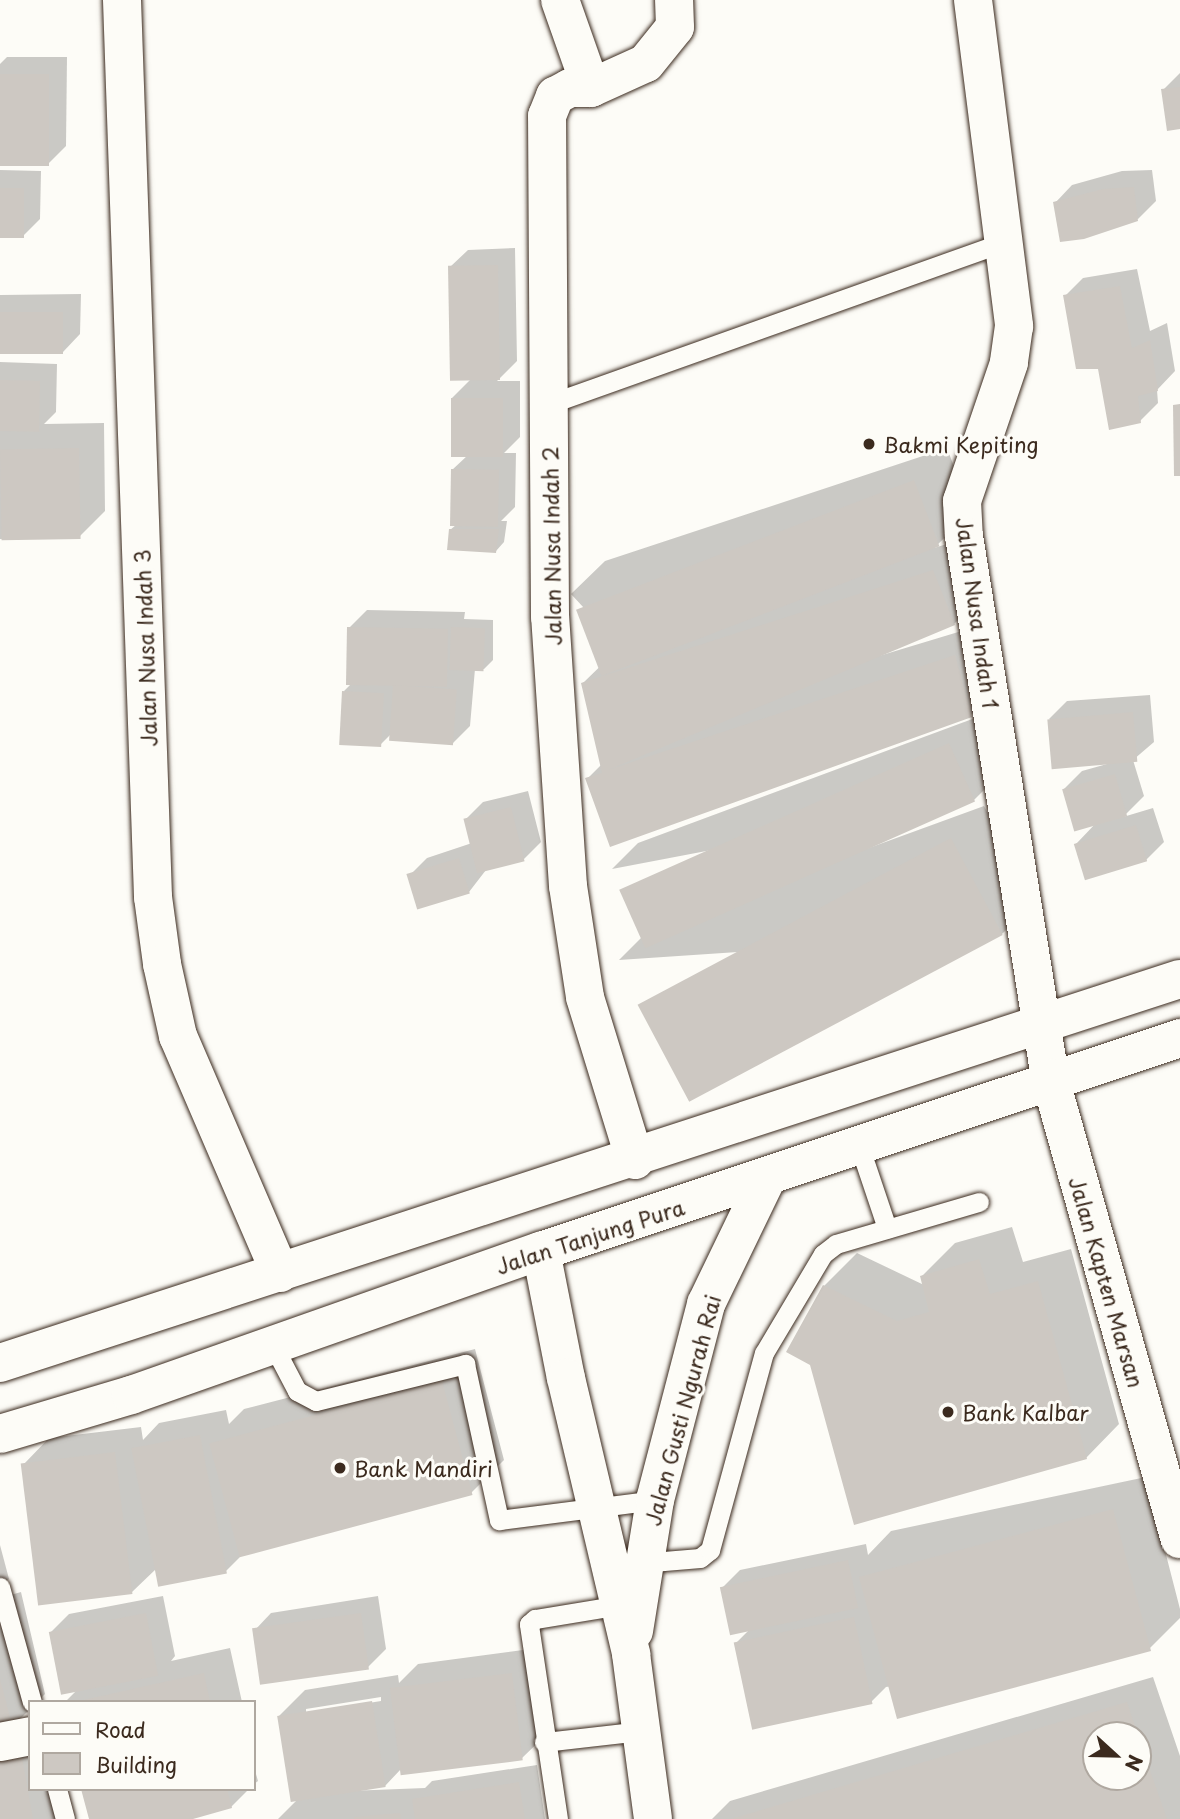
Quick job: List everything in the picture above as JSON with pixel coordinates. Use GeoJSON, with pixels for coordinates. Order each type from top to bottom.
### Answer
{"type":"FeatureCollection","features":[{"type":"Feature","properties":{"kind":"main road","name":"Jalan Nusa Indah 3"},"geometry":{"type":"LineString","coordinates":[[122,0],[153,897],[160,951],[178,1036],[280,1273]]}},
{"type":"Feature","properties":{"kind":"main road"},"geometry":{"type":"LineString","coordinates":[[560,0],[591,88]]}},
{"type":"Feature","properties":{"kind":"main road","name":"Jalan Nusa Indah 2"},"geometry":{"type":"LineString","coordinates":[[635,1160],[585,997],[568,886],[550,617],[547,117],[555,96],[570,88],[591,88],[646,63],[675,27],[674,0]]}},
{"type":"Feature","properties":{"kind":"main road","name":"Jalan Nusa Indah 1"},"geometry":{"type":"LineString","coordinates":[[973,0],[1006,241],[1014,326],[1009,363],[962,501],[964,536],[1041,1023]]}},
{"type":"Feature","properties":{"kind":"main road"},"geometry":{"type":"LineString","coordinates":[[0,1363],[635,1160],[1180,979]]}},
{"type":"Feature","properties":{"kind":"main road","name":"Jalan Kapten Marsan"},"geometry":{"type":"LineString","coordinates":[[1041,1023],[1050,1078],[1180,1539]]}},
{"type":"Feature","properties":{"kind":"main road","name":"Jalan Tanjung Pura"},"geometry":{"type":"LineString","coordinates":[[0,1434],[131,1395],[541,1251],[1050,1078],[1180,1038]]}},
{"type":"Feature","properties":{"kind":"main road","name":"Jalan Gusti Ngurah Rai"},"geometry":{"type":"LineString","coordinates":[[627,1563],[655,1500],[706,1304],[725,1257],[768,1176]]}},
{"type":"Feature","properties":{"kind":"main road","name":"Jalan Gusti Ngurah Rai"},"geometry":{"type":"LineString","coordinates":[[541,1251],[596,1507],[627,1563],[631,1654],[653,1819]]}},
{"type":"Feature","properties":{"kind":"main road"},"geometry":{"type":"LineString","coordinates":[[0,1742],[28,1736]]}},
{"type":"Feature","properties":{"kind":"lane"},"geometry":{"type":"LineString","coordinates":[[549,404],[1006,241]]}},
{"type":"Feature","properties":{"kind":"lane"},"geometry":{"type":"LineString","coordinates":[[859,1145],[887,1228]]}},
{"type":"Feature","properties":{"kind":"lane"},"geometry":{"type":"LineString","coordinates":[[627,1563],[707,1556],[764,1353],[823,1254],[836,1244],[979,1202]]}},
{"type":"Feature","properties":{"kind":"lane"},"geometry":{"type":"LineString","coordinates":[[273,1345],[297,1391],[316,1401],[465,1364],[499,1520],[655,1500]]}},
{"type":"Feature","properties":{"kind":"lane"},"geometry":{"type":"LineString","coordinates":[[0,1587],[31,1700]]}},
{"type":"Feature","properties":{"kind":"lane"},"geometry":{"type":"LineString","coordinates":[[558,1819],[544,1742],[529,1624],[535,1619],[629,1603]]}},
{"type":"Feature","properties":{"kind":"lane"},"geometry":{"type":"LineString","coordinates":[[544,1742],[641,1731]]}},
{"type":"Feature","properties":{"kind":"lane"},"geometry":{"type":"LineString","coordinates":[[58,1791],[65,1819]]}},
{"type":"Feature","properties":{"kind":"building"},"geometry":{"type":"Polygon","coordinates":[[[0,74],[49,74],[49,166],[0,166],[0,74]]]}},
{"type":"Feature","properties":{"kind":"building"},"geometry":{"type":"Polygon","coordinates":[[[1180,87],[1180,129],[1167,131],[1161,89],[1180,87]]]}},
{"type":"Feature","properties":{"kind":"building"},"geometry":{"type":"Polygon","coordinates":[[[1134,187],[1138,221],[1084,239],[1060,242],[1053,202],[1103,189],[1134,187]]]}},
{"type":"Feature","properties":{"kind":"building"},"geometry":{"type":"Polygon","coordinates":[[[0,188],[24,188],[24,238],[0,238],[0,188]]]}},
{"type":"Feature","properties":{"kind":"building"},"geometry":{"type":"Polygon","coordinates":[[[498,265],[500,380],[450,381],[448,266],[498,265]]]}},
{"type":"Feature","properties":{"kind":"building"},"geometry":{"type":"Polygon","coordinates":[[[1120,286],[1132,348],[1150,340],[1158,391],[1138,396],[1141,423],[1109,430],[1098,369],[1076,369],[1063,295],[1120,286]]]}},
{"type":"Feature","properties":{"kind":"building"},"geometry":{"type":"Polygon","coordinates":[[[0,312],[63,312],[63,354],[0,354],[0,312]]]}},
{"type":"Feature","properties":{"kind":"building"},"geometry":{"type":"Polygon","coordinates":[[[0,380],[40,381],[39,432],[0,431],[0,380]]]}},
{"type":"Feature","properties":{"kind":"building"},"geometry":{"type":"Polygon","coordinates":[[[451,398],[503,398],[503,457],[451,457],[451,398]]]}},
{"type":"Feature","properties":{"kind":"building"},"geometry":{"type":"Polygon","coordinates":[[[1180,404],[1180,476],[1174,476],[1173,405],[1180,404]]]}},
{"type":"Feature","properties":{"kind":"building"},"geometry":{"type":"Polygon","coordinates":[[[79,448],[81,539],[2,540],[0,449],[79,448]]]}},
{"type":"Feature","properties":{"kind":"building"},"geometry":{"type":"Polygon","coordinates":[[[451,469],[499,470],[498,527],[450,526],[451,469]]]}},
{"type":"Feature","properties":{"kind":"building"},"geometry":{"type":"Polygon","coordinates":[[[914,480],[939,546],[601,676],[576,610],[914,480]]]}},
{"type":"Feature","properties":{"kind":"building"},"geometry":{"type":"Polygon","coordinates":[[[449,529],[499,529],[496,553],[447,550],[449,529]]]}},
{"type":"Feature","properties":{"kind":"building"},"geometry":{"type":"Polygon","coordinates":[[[933,570],[955,625],[608,770],[955,655],[972,717],[610,847],[585,778],[602,773],[581,683],[933,570]]]}},
{"type":"Feature","properties":{"kind":"building"},"geometry":{"type":"Polygon","coordinates":[[[347,627],[448,629],[447,687],[346,685],[347,627]]]}},
{"type":"Feature","properties":{"kind":"building"},"geometry":{"type":"Polygon","coordinates":[[[451,627],[485,628],[483,671],[449,670],[451,627]]]}},
{"type":"Feature","properties":{"kind":"building"},"geometry":{"type":"Polygon","coordinates":[[[393,685],[457,689],[453,745],[389,741],[393,685]]]}},
{"type":"Feature","properties":{"kind":"building"},"geometry":{"type":"Polygon","coordinates":[[[342,691],[384,693],[381,747],[339,745],[342,691]]]}},
{"type":"Feature","properties":{"kind":"building"},"geometry":{"type":"Polygon","coordinates":[[[1133,712],[1137,762],[1052,769],[1047,719],[1133,712]]]}},
{"type":"Feature","properties":{"kind":"building"},"geometry":{"type":"Polygon","coordinates":[[[949,743],[975,801],[645,948],[619,890],[949,743]]]}},
{"type":"Feature","properties":{"kind":"building"},"geometry":{"type":"Polygon","coordinates":[[[1115,774],[1127,816],[1074,831],[1062,789],[1115,774]]]}},
{"type":"Feature","properties":{"kind":"building"},"geometry":{"type":"Polygon","coordinates":[[[511,807],[525,861],[477,873],[463,819],[511,807]]]}},
{"type":"Feature","properties":{"kind":"building"},"geometry":{"type":"Polygon","coordinates":[[[1136,825],[1147,861],[1085,880],[1074,844],[1136,825]]]}},
{"type":"Feature","properties":{"kind":"building"},"geometry":{"type":"Polygon","coordinates":[[[951,838],[1003,935],[689,1102],[638,1005],[951,838]]]}},
{"type":"Feature","properties":{"kind":"building"},"geometry":{"type":"Polygon","coordinates":[[[459,858],[470,893],[417,909],[406,874],[459,858]]]}},
{"type":"Feature","properties":{"kind":"building","name":"Bank Kalbar"},"geometry":{"type":"Polygon","coordinates":[[[979,1259],[990,1294],[1038,1281],[1087,1459],[854,1525],[810,1365],[786,1352],[823,1285],[897,1321],[929,1312],[920,1276],[979,1259]]]}},
{"type":"Feature","properties":{"kind":"building","name":"Bank Mandiri"},"geometry":{"type":"Polygon","coordinates":[[[442,1381],[473,1495],[240,1557],[209,1443],[442,1381]]]}},
{"type":"Feature","properties":{"kind":"building"},"geometry":{"type":"Polygon","coordinates":[[[200,1435],[227,1573],[158,1587],[131,1448],[200,1435]]]}},
{"type":"Feature","properties":{"kind":"building"},"geometry":{"type":"Polygon","coordinates":[[[115,1452],[132,1594],[38,1606],[21,1464],[115,1452]]]}},
{"type":"Feature","properties":{"kind":"building"},"geometry":{"type":"Polygon","coordinates":[[[1113,1509],[1151,1651],[897,1719],[859,1577],[1113,1509]]]}},
{"type":"Feature","properties":{"kind":"building"},"geometry":{"type":"Polygon","coordinates":[[[848,1560],[858,1608],[730,1635],[720,1587],[848,1560]]]}},
{"type":"Feature","properties":{"kind":"building"},"geometry":{"type":"Polygon","coordinates":[[[146,1613],[158,1676],[61,1695],[49,1632],[146,1613]]]}},
{"type":"Feature","properties":{"kind":"building"},"geometry":{"type":"Polygon","coordinates":[[[361,1613],[369,1669],[260,1685],[252,1628],[361,1613]]]}},
{"type":"Feature","properties":{"kind":"building"},"geometry":{"type":"Polygon","coordinates":[[[854,1617],[873,1704],[752,1730],[734,1643],[854,1617]]]}},
{"type":"Feature","properties":{"kind":"building"},"geometry":{"type":"Polygon","coordinates":[[[204,1673],[210,1700],[83,1700],[204,1673]]]}},
{"type":"Feature","properties":{"kind":"building"},"geometry":{"type":"Polygon","coordinates":[[[512,1673],[523,1760],[401,1775],[390,1688],[512,1673]]]}},
{"type":"Feature","properties":{"kind":"building"},"geometry":{"type":"Polygon","coordinates":[[[0,1679],[13,1729],[0,1732],[0,1679]]]}},
{"type":"Feature","properties":{"kind":"building"},"geometry":{"type":"Polygon","coordinates":[[[372,1701],[386,1787],[291,1802],[277,1716],[372,1701]]]}},
{"type":"Feature","properties":{"kind":"building"},"geometry":{"type":"Polygon","coordinates":[[[1127,1702],[1133,1721],[1082,1721],[1082,1791],[1152,1791],[1152,1776],[1167,1819],[731,1819],[1127,1702]]]}},
{"type":"Feature","properties":{"kind":"building"},"geometry":{"type":"Polygon","coordinates":[[[21,1752],[33,1819],[0,1819],[0,1756],[21,1752]]]}},
{"type":"Feature","properties":{"kind":"building"},"geometry":{"type":"Polygon","coordinates":[[[519,1782],[525,1819],[415,1819],[412,1799],[519,1782]]]}},
{"type":"Feature","properties":{"kind":"building"},"geometry":{"type":"Polygon","coordinates":[[[82,1791],[228,1791],[232,1808],[193,1819],[89,1819],[82,1791]]]}},
{"type":"Feature","properties":{"kind":"building"},"geometry":{"type":"Polygon","coordinates":[[[400,1813],[401,1819],[354,1819],[354,1817],[400,1813]]]}},
{"type":"Feature","properties":{"kind":"place","name":"Bakmi Kepiting"},"geometry":{"type":"Point","coordinates":[869,444]}},
{"type":"Feature","properties":{"kind":"place","name":"Bank Kalbar"},"geometry":{"type":"Point","coordinates":[948,1412]}},
{"type":"Feature","properties":{"kind":"place","name":"Bank Mandiri"},"geometry":{"type":"Point","coordinates":[340,1468]}}]}
